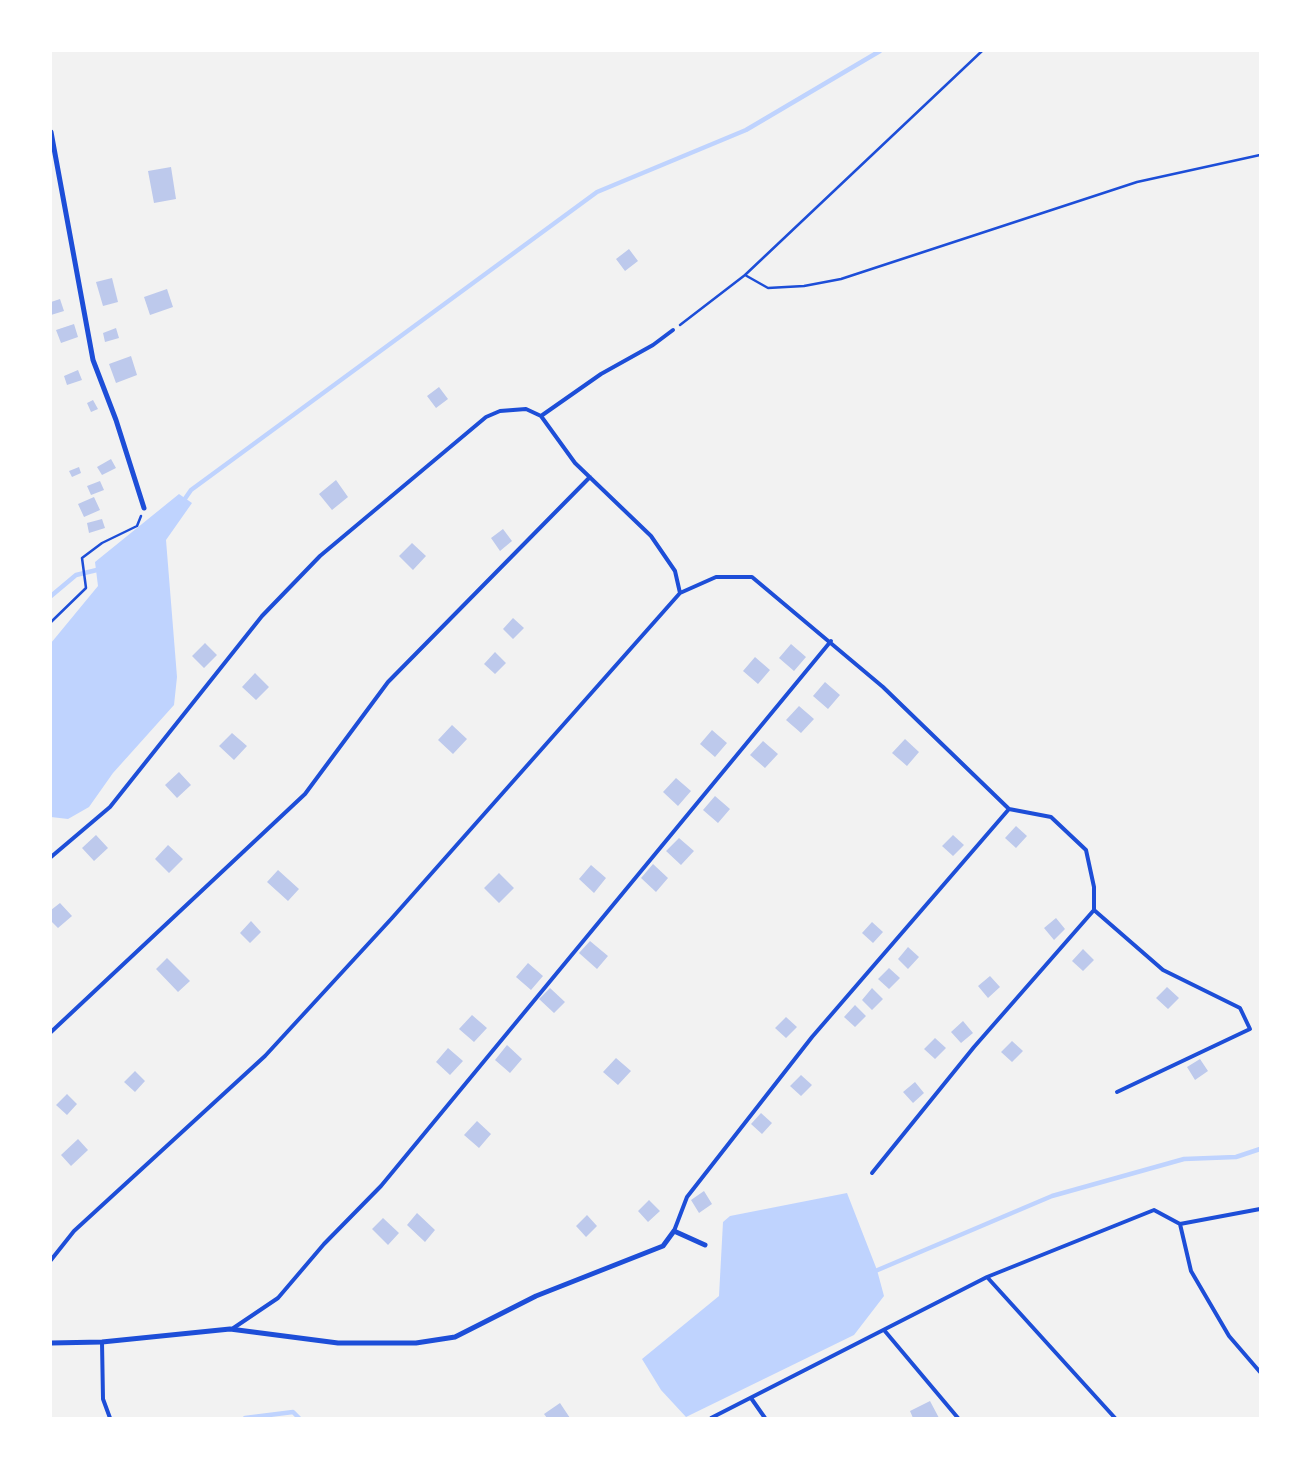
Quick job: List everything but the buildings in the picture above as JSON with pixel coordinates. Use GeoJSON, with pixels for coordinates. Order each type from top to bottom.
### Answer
{"type":"FeatureCollection","features":[{"type":"Feature","properties":{"kind":"street"},"geometry":{"type":"LineString","coordinates":[[51,132],[93,360],[116,420],[144,508]]}},
{"type":"Feature","properties":{"kind":"street"},"geometry":{"type":"LineString","coordinates":[[51,1343],[102,1342],[232,1329],[338,1343],[416,1343],[455,1337],[536,1296],[663,1246],[674,1231],[705,1246]]}},
{"type":"Feature","properties":{"kind":"lane"},"geometry":{"type":"LineString","coordinates":[[541,416],[601,374],[653,345],[672,330]]}},
{"type":"Feature","properties":{"kind":"lane"},"geometry":{"type":"LineString","coordinates":[[51,857],[110,807],[262,616],[320,556],[486,417],[500,410],[526,409],[541,416],[575,462],[651,536],[675,570],[680,593]]}},
{"type":"Feature","properties":{"kind":"lane"},"geometry":{"type":"LineString","coordinates":[[51,1032],[305,794],[388,682],[590,477]]}},
{"type":"Feature","properties":{"kind":"lane"},"geometry":{"type":"LineString","coordinates":[[51,1260],[74,1231],[265,1056],[392,918],[680,593],[716,577],[752,577],[883,687],[1009,809],[1051,817],[1086,850],[1094,886],[1094,910],[974,1047],[872,1173]]}},
{"type":"Feature","properties":{"kind":"lane"},"geometry":{"type":"LineString","coordinates":[[232,1329],[278,1298],[324,1244],[380,1186],[831,642]]}},
{"type":"Feature","properties":{"kind":"lane"},"geometry":{"type":"LineString","coordinates":[[674,1231],[687,1197],[812,1036],[1009,809]]}},
{"type":"Feature","properties":{"kind":"lane"},"geometry":{"type":"LineString","coordinates":[[1094,910],[1163,970],[1240,1008],[1250,1029],[1117,1092]]}},
{"type":"Feature","properties":{"kind":"lane"},"geometry":{"type":"LineString","coordinates":[[711,1418],[987,1277],[1154,1210],[1180,1224],[1260,1209]]}},
{"type":"Feature","properties":{"kind":"lane"},"geometry":{"type":"LineString","coordinates":[[1180,1224],[1191,1271],[1229,1336],[1260,1372]]}},
{"type":"Feature","properties":{"kind":"lane"},"geometry":{"type":"LineString","coordinates":[[987,1277],[1115,1418]]}},
{"type":"Feature","properties":{"kind":"lane"},"geometry":{"type":"LineString","coordinates":[[884,1330],[958,1418]]}},
{"type":"Feature","properties":{"kind":"lane"},"geometry":{"type":"LineString","coordinates":[[102,1342],[103,1399],[110,1418]]}},
{"type":"Feature","properties":{"kind":"lane"},"geometry":{"type":"LineString","coordinates":[[751,1398],[764,1418]]}},
{"type":"Feature","properties":{"kind":"path"},"geometry":{"type":"LineString","coordinates":[[672,330],[710,304],[745,275],[982,51]]}},
{"type":"Feature","properties":{"kind":"path"},"geometry":{"type":"LineString","coordinates":[[745,275],[768,288],[804,286],[841,279],[1137,182],[1260,155]]}},
{"type":"Feature","properties":{"kind":"path"},"geometry":{"type":"LineString","coordinates":[[51,622],[86,588],[82,558],[102,543],[136,526],[144,508]]}},
{"type":"Feature","properties":{"kind":"water"},"geometry":{"type":"Polygon","coordinates":[[[179,494],[192,503],[166,540],[177,677],[174,705],[113,773],[89,807],[68,819],[51,817],[51,643],[98,586],[95,562],[179,494]]]}},
{"type":"Feature","properties":{"kind":"water"},"geometry":{"type":"Polygon","coordinates":[[[847,1193],[877,1270],[884,1296],[854,1335],[686,1417],[661,1390],[642,1359],[719,1296],[723,1222],[730,1216],[847,1193]]]}},
{"type":"Feature","properties":{"kind":"waterway"},"geometry":{"type":"LineString","coordinates":[[182,503],[191,490],[597,192],[746,130],[880,51]]}},
{"type":"Feature","properties":{"kind":"waterway"},"geometry":{"type":"LineString","coordinates":[[51,596],[76,575],[101,569]]}},
{"type":"Feature","properties":{"kind":"waterway"},"geometry":{"type":"LineString","coordinates":[[873,1272],[1052,1196],[1184,1159],[1236,1157],[1260,1149]]}},
{"type":"Feature","properties":{"kind":"waterway"},"geometry":{"type":"LineString","coordinates":[[245,1418],[293,1412],[299,1418]]}}]}
